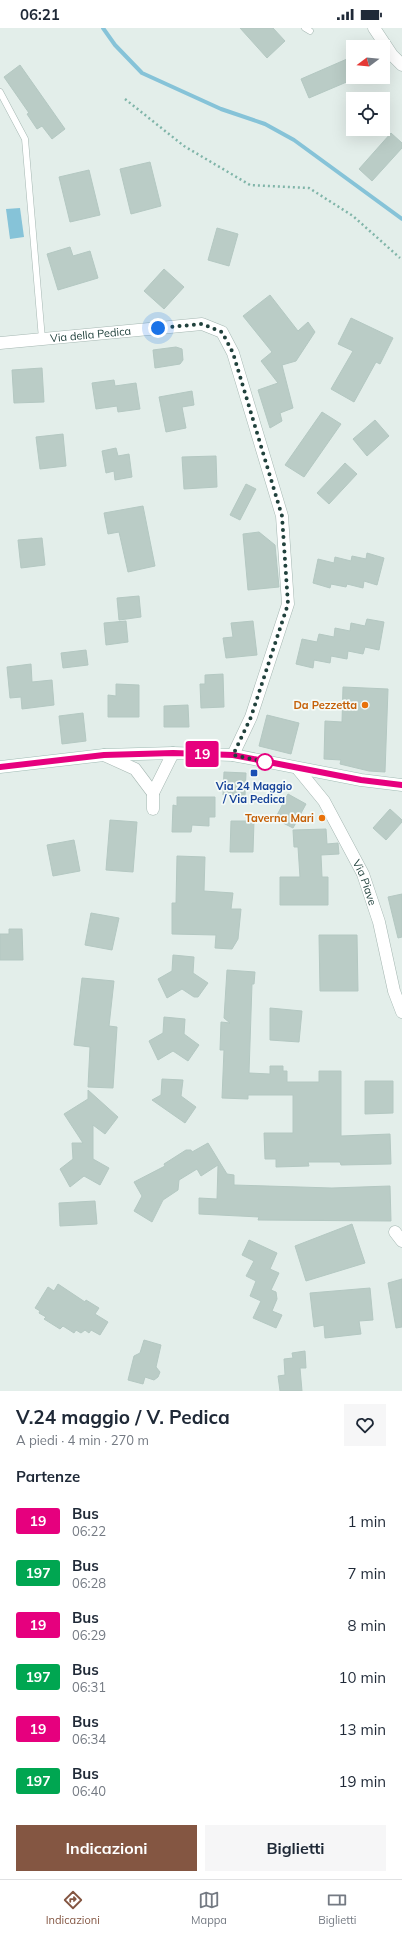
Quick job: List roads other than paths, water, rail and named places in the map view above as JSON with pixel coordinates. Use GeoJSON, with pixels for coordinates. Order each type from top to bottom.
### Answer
{"type":"FeatureCollection","features":[{"type":"Feature","properties":{"kind":"street"},"geometry":{"type":"LineString","coordinates":[[374,28],[392,55],[402,65]]}},
{"type":"Feature","properties":{"kind":"street","name":"Via della Pedica"},"geometry":{"type":"LineString","coordinates":[[0,343],[202,324],[222,332],[233,353],[282,516],[288,604],[251,717],[233,755]]}},
{"type":"Feature","properties":{"kind":"street"},"geometry":{"type":"LineString","coordinates":[[153,809],[153,794],[173,753]]}},
{"type":"Feature","properties":{"kind":"street"},"geometry":{"type":"LineString","coordinates":[[0,767],[104,755],[173,753],[233,755],[297,768],[402,785]]}},
{"type":"Feature","properties":{"kind":"street"},"geometry":{"type":"LineString","coordinates":[[104,755],[135,769],[153,794]]}},
{"type":"Feature","properties":{"kind":"street","name":"Via Piave"},"geometry":{"type":"LineString","coordinates":[[297,768],[324,801],[363,874],[379,922],[394,991],[402,1012]]}},
{"type":"Feature","properties":{"kind":"lane","name":"Via della Pedica"},"geometry":{"type":"LineString","coordinates":[[0,92],[25,139],[42,339]]}},
{"type":"Feature","properties":{"kind":"water"},"geometry":{"type":"Polygon","coordinates":[[[20,208],[24,237],[10,239],[6,209],[20,208]]]}},
{"type":"Feature","properties":{"kind":"waterway"},"geometry":{"type":"LineString","coordinates":[[103,28],[115,45],[142,73],[221,109],[265,124],[294,140],[402,219]]}},
{"type":"Feature","properties":{"kind":"place","name":"Da Pezzetta"},"geometry":{"type":"Point","coordinates":[365,705]}},
{"type":"Feature","properties":{"kind":"place","name":"Via 24 Maggio / Via Pedica"},"geometry":{"type":"Point","coordinates":[254,773]}},
{"type":"Feature","properties":{"kind":"place","name":"Taverna Mari"},"geometry":{"type":"Point","coordinates":[322,818]}}]}
